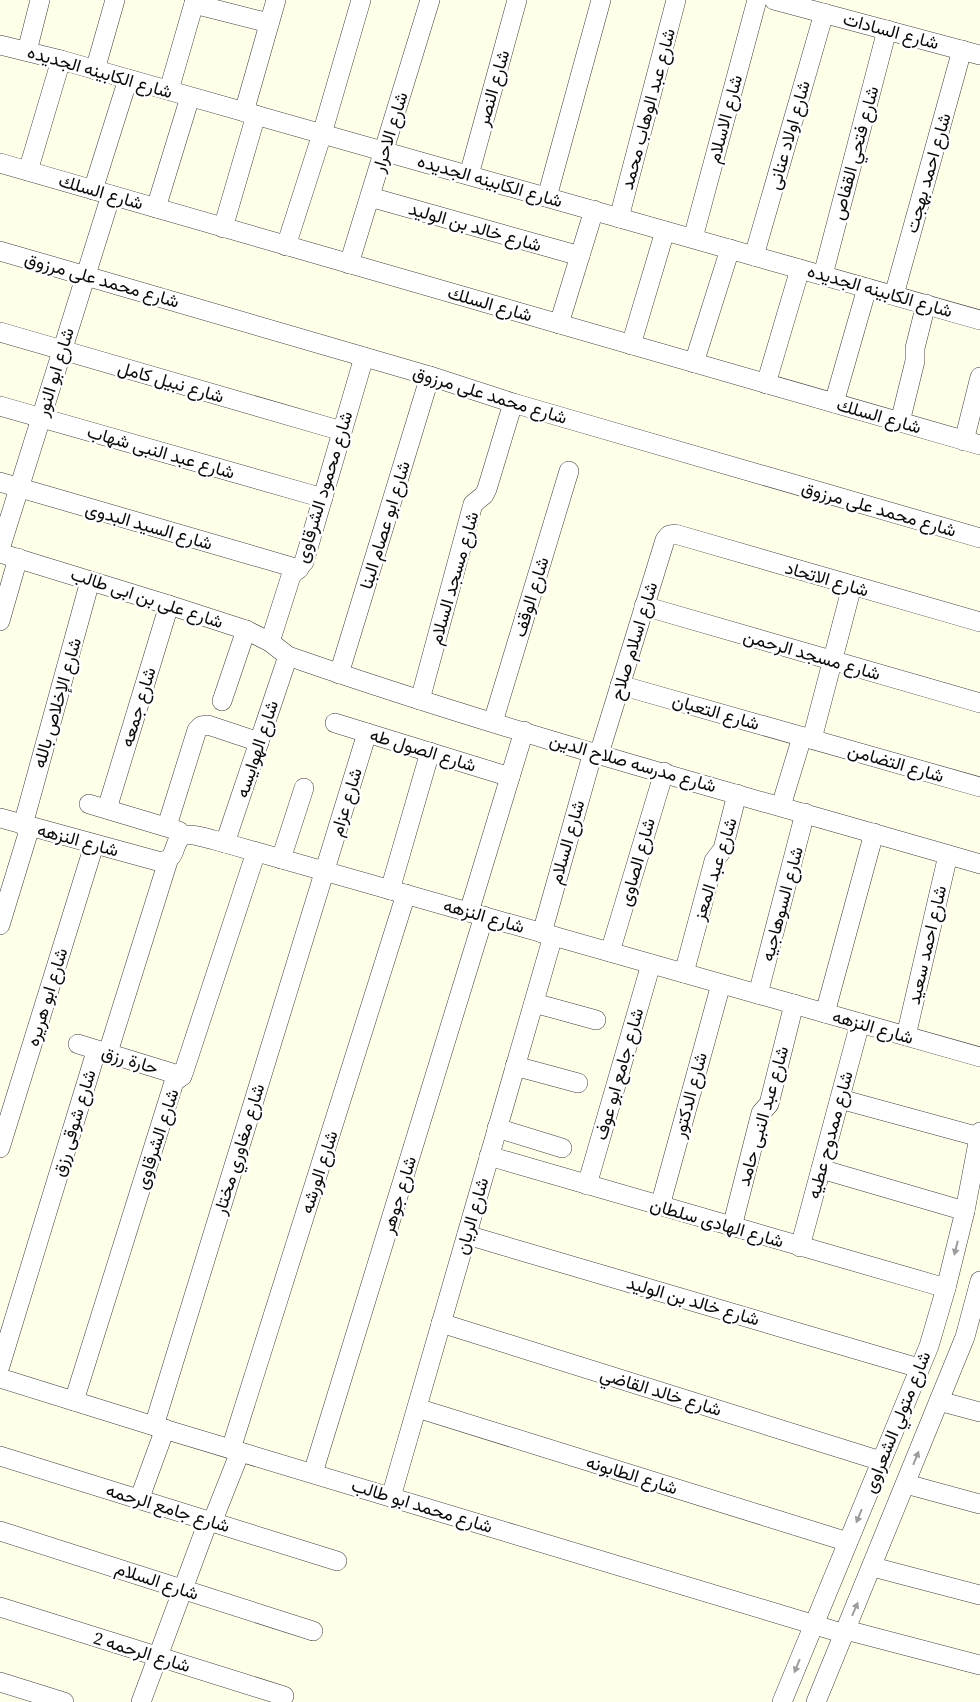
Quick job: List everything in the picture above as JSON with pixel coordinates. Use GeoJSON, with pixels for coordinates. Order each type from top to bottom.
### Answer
{"type":"FeatureCollection","features":[{"type":"Feature","properties":{"kind":"street"},"geometry":{"type":"LineString","coordinates":[[27,51],[40,0]]}},
{"type":"Feature","properties":{"kind":"street"},"geometry":{"type":"LineString","coordinates":[[95,70],[115,0]]}},
{"type":"Feature","properties":{"kind":"street"},"geometry":{"type":"LineString","coordinates":[[223,228],[269,23],[276,0]]}},
{"type":"Feature","properties":{"kind":"street"},"geometry":{"type":"LineString","coordinates":[[286,246],[322,134],[361,0]]}},
{"type":"Feature","properties":{"kind":"street","name":"شارع الاحرار"},"geometry":{"type":"LineString","coordinates":[[349,264],[430,0]]}},
{"type":"Feature","properties":{"kind":"street","name":"شارع النصر"},"geometry":{"type":"LineString","coordinates":[[469,175],[517,0]]}},
{"type":"Feature","properties":{"kind":"street"},"geometry":{"type":"LineString","coordinates":[[547,197],[601,0]]}},
{"type":"Feature","properties":{"kind":"street","name":"شارع عبد الوهاب محمد"},"geometry":{"type":"LineString","coordinates":[[619,218],[676,0]]}},
{"type":"Feature","properties":{"kind":"street","name":"شارع الاسلام"},"geometry":{"type":"LineString","coordinates":[[692,238],[756,0]]}},
{"type":"Feature","properties":{"kind":"street","name":"شارع السادات"},"geometry":{"type":"LineString","coordinates":[[774,0],[971,52]]}},
{"type":"Feature","properties":{"kind":"street"},"geometry":{"type":"LineString","coordinates":[[169,90],[194,2],[269,23]]}},
{"type":"Feature","properties":{"kind":"street","name":"شارع اولاد عنانى"},"geometry":{"type":"LineString","coordinates":[[754,256],[824,14]]}},
{"type":"Feature","properties":{"kind":"street","name":"شارع فتحي القفاص"},"geometry":{"type":"LineString","coordinates":[[823,275],[887,30]]}},
{"type":"Feature","properties":{"kind":"street","name":"شارع الكابينه الجديده"},"geometry":{"type":"LineString","coordinates":[[0,46],[27,51],[169,90],[894,296],[979,315]]}},
{"type":"Feature","properties":{"kind":"street","name":"شارع احمد بهجت"},"geometry":{"type":"LineString","coordinates":[[894,296],[971,52]]}},
{"type":"Feature","properties":{"kind":"street"},"geometry":{"type":"LineString","coordinates":[[28,171],[61,60]]}},
{"type":"Feature","properties":{"kind":"street","name":"شارع ابو النور"},"geometry":{"type":"LineString","coordinates":[[0,549],[86,275],[102,193],[128,79]]}},
{"type":"Feature","properties":{"kind":"street"},"geometry":{"type":"LineString","coordinates":[[156,208],[190,97]]}},
{"type":"Feature","properties":{"kind":"street","name":"شارع السلك"},"geometry":{"type":"LineString","coordinates":[[0,163],[972,443]]}},
{"type":"Feature","properties":{"kind":"street","name":"شارع خالد بن الوليد"},"geometry":{"type":"LineString","coordinates":[[370,197],[580,256]]}},
{"type":"Feature","properties":{"kind":"street"},"geometry":{"type":"LineString","coordinates":[[559,324],[594,210]]}},
{"type":"Feature","properties":{"kind":"street"},"geometry":{"type":"LineString","coordinates":[[632,345],[665,231]]}},
{"type":"Feature","properties":{"kind":"street"},"geometry":{"type":"LineString","coordinates":[[694,363],[730,249]]}},
{"type":"Feature","properties":{"kind":"street","name":"شارع محمد على مرزوق"},"geometry":{"type":"LineString","coordinates":[[0,251],[430,376],[513,403],[980,538]]}},
{"type":"Feature","properties":{"kind":"street"},"geometry":{"type":"LineString","coordinates":[[766,384],[800,269]]}},
{"type":"Feature","properties":{"kind":"street"},"geometry":{"type":"LineString","coordinates":[[834,404],[867,288]]}},
{"type":"Feature","properties":{"kind":"street"},"geometry":{"type":"LineString","coordinates":[[900,422],[915,361],[915,348],[926,304]]}},
{"type":"Feature","properties":{"kind":"street","name":"شارع نبيل كامل"},"geometry":{"type":"LineString","coordinates":[[0,332],[342,431]]}},
{"type":"Feature","properties":{"kind":"street","name":"شارع محمود الشرقاوى"},"geometry":{"type":"LineString","coordinates":[[270,642],[291,576],[304,562],[364,357]]}},
{"type":"Feature","properties":{"kind":"street","name":"شارع ابو عصام البنا"},"geometry":{"type":"LineString","coordinates":[[339,674],[430,376]]}},
{"type":"Feature","properties":{"kind":"street"},"geometry":{"type":"LineString","coordinates":[[972,443],[980,377]]}},
{"type":"Feature","properties":{"kind":"street","name":"شارع مسجد السلام"},"geometry":{"type":"LineString","coordinates":[[420,700],[473,504],[484,495],[487,489],[513,403]]}},
{"type":"Feature","properties":{"kind":"street","name":"شارع عبد النبى شهاب"},"geometry":{"type":"LineString","coordinates":[[0,406],[323,498]]}},
{"type":"Feature","properties":{"kind":"street","name":"شارع الوقف"},"geometry":{"type":"LineString","coordinates":[[493,722],[569,471]]}},
{"type":"Feature","properties":{"kind":"street","name":"شارع السيد البدوى"},"geometry":{"type":"LineString","coordinates":[[0,482],[299,569]]}},
{"type":"Feature","properties":{"kind":"street","name":"شارع الاتحاد"},"geometry":{"type":"LineString","coordinates":[[675,534],[980,622]]}},
{"type":"Feature","properties":{"kind":"street","name":"شارع اسلام صلاح"},"geometry":{"type":"LineString","coordinates":[[596,753],[620,684],[665,540],[669,535],[675,534]]}},
{"type":"Feature","properties":{"kind":"street","name":"شارع على بن ابى طالب"},"geometry":{"type":"LineString","coordinates":[[0,553],[170,604],[246,630],[270,642],[288,656]]}},
{"type":"Feature","properties":{"kind":"street"},"geometry":{"type":"LineString","coordinates":[[0,621],[18,558]]}},
{"type":"Feature","properties":{"kind":"street","name":"شارع الإخلاص بالله"},"geometry":{"type":"LineString","coordinates":[[0,925],[90,580]]}},
{"type":"Feature","properties":{"kind":"street"},"geometry":{"type":"LineString","coordinates":[[780,806],[807,738],[832,661],[852,586]]}},
{"type":"Feature","properties":{"kind":"street","name":"شارع جمعه"},"geometry":{"type":"LineString","coordinates":[[98,806],[170,604]]}},
{"type":"Feature","properties":{"kind":"street","name":"شارع مسجد الرحمن"},"geometry":{"type":"LineString","coordinates":[[644,606],[980,703]]}},
{"type":"Feature","properties":{"kind":"street"},"geometry":{"type":"LineString","coordinates":[[222,701],[246,630]]}},
{"type":"Feature","properties":{"kind":"street","name":"شارع مدرسه صلاح الدين"},"geometry":{"type":"LineString","coordinates":[[288,656],[420,700],[596,753],[980,864]]}},
{"type":"Feature","properties":{"kind":"street","name":"شارع الهوايسه"},"geometry":{"type":"LineString","coordinates":[[225,843],[288,656]]}},
{"type":"Feature","properties":{"kind":"street","name":"شارع التعبان"},"geometry":{"type":"LineString","coordinates":[[620,684],[807,738]]}},
{"type":"Feature","properties":{"kind":"street","name":"شارع الصول طه"},"geometry":{"type":"LineString","coordinates":[[336,723],[510,777]]}},
{"type":"Feature","properties":{"kind":"street"},"geometry":{"type":"LineString","coordinates":[[168,861],[173,855],[178,841],[175,831],[197,730],[201,726],[208,725],[259,742]]}},
{"type":"Feature","properties":{"kind":"street","name":"شارع جوهر"},"geometry":{"type":"LineString","coordinates":[[313,1473],[477,914],[510,777],[524,731]]}},
{"type":"Feature","properties":{"kind":"street","name":"شارع عزام"},"geometry":{"type":"LineString","coordinates":[[325,871],[367,733]]}},
{"type":"Feature","properties":{"kind":"street","name":"شارع التضامن"},"geometry":{"type":"LineString","coordinates":[[807,738],[980,787]]}},
{"type":"Feature","properties":{"kind":"street","name":"شارع الورشه"},"geometry":{"type":"LineString","coordinates":[[141,1702],[206,1527],[215,1515],[235,1450],[398,892],[430,752]]}},
{"type":"Feature","properties":{"kind":"street","name":"شارع السلام"},"geometry":{"type":"LineString","coordinates":[[547,934],[596,753]]}},
{"type":"Feature","properties":{"kind":"street","name":"شارع الصاوى"},"geometry":{"type":"LineString","coordinates":[[610,952],[664,772]]}},
{"type":"Feature","properties":{"kind":"street"},"geometry":{"type":"LineString","coordinates":[[281,859],[304,788]]}},
{"type":"Feature","properties":{"kind":"street","name":"شارع عبد المعز"},"geometry":{"type":"LineString","coordinates":[[684,973],[714,861],[724,849],[737,794]]}},
{"type":"Feature","properties":{"kind":"street","name":"شارع النزهه"},"geometry":{"type":"LineString","coordinates":[[98,806],[175,831],[325,871],[980,1057]]}},
{"type":"Feature","properties":{"kind":"street","name":"شارع السوهاجيه"},"geometry":{"type":"LineString","coordinates":[[758,994],[805,813]]}},
{"type":"Feature","properties":{"kind":"street","name":"شارع النزهه"},"geometry":{"type":"LineString","coordinates":[[0,818],[94,845],[161,862],[168,861]]}},
{"type":"Feature","properties":{"kind":"street"},"geometry":{"type":"LineString","coordinates":[[825,1013],[874,833]]}},
{"type":"Feature","properties":{"kind":"street","name":"شارع ابو هريره"},"geometry":{"type":"LineString","coordinates":[[0,1148],[94,845]]}},
{"type":"Feature","properties":{"kind":"street","name":"شارع الشرقاوى"},"geometry":{"type":"LineString","coordinates":[[74,1401],[174,1082],[182,1076],[256,852]]}},
{"type":"Feature","properties":{"kind":"street","name":"شارع احمد سعيد"},"geometry":{"type":"LineString","coordinates":[[906,1036],[948,855]]}},
{"type":"Feature","properties":{"kind":"street","name":"شارع شوقى رزق"},"geometry":{"type":"LineString","coordinates":[[0,1366],[95,1055],[105,1052],[110,1046],[168,861]]}},
{"type":"Feature","properties":{"kind":"street","name":"شارع مغاوري مختار"},"geometry":{"type":"LineString","coordinates":[[139,1500],[325,871]]}},
{"type":"Feature","properties":{"kind":"street","name":"شارع الريان"},"geometry":{"type":"LineString","coordinates":[[391,1497],[534,1003],[547,934]]}},
{"type":"Feature","properties":{"kind":"street","name":"شارع جامع ابو عوف"},"geometry":{"type":"LineString","coordinates":[[587,1185],[651,964]]}},
{"type":"Feature","properties":{"kind":"street","name":"شارع الدكتور"},"geometry":{"type":"LineString","coordinates":[[660,1206],[721,984]]}},
{"type":"Feature","properties":{"kind":"street"},"geometry":{"type":"LineString","coordinates":[[534,1003],[596,1020]]}},
{"type":"Feature","properties":{"kind":"street","name":"شارع عبد النبى حامد"},"geometry":{"type":"LineString","coordinates":[[732,1227],[761,1113],[769,1104],[794,1004]]}},
{"type":"Feature","properties":{"kind":"street","name":"شارع ممدوح عطيه"},"geometry":{"type":"LineString","coordinates":[[800,1247],[860,1023]]}},
{"type":"Feature","properties":{"kind":"street","name":"حارة رزق"},"geometry":{"type":"LineString","coordinates":[[78,1044],[182,1076]]}},
{"type":"Feature","properties":{"kind":"street"},"geometry":{"type":"LineString","coordinates":[[516,1066],[578,1083]]}},
{"type":"Feature","properties":{"kind":"street"},"geometry":{"type":"LineString","coordinates":[[840,1099],[980,1135]]}},
{"type":"Feature","properties":{"kind":"street"},"geometry":{"type":"LineString","coordinates":[[497,1128],[562,1148]]}},
{"type":"Feature","properties":{"kind":"street","name":"شارع متولي الشعراوى"},"geometry":{"type":"LineString","coordinates":[[782,1702],[929,1346],[965,1211],[980,1135]]}},
{"type":"Feature","properties":{"kind":"street","name":"شارع الهادى سلطان"},"geometry":{"type":"LineString","coordinates":[[489,1156],[946,1288]]}},
{"type":"Feature","properties":{"kind":"street"},"geometry":{"type":"LineString","coordinates":[[821,1169],[965,1211]]}},
{"type":"Feature","properties":{"kind":"street","name":"شارع خالد بن الوليد"},"geometry":{"type":"LineString","coordinates":[[467,1235],[920,1368]]}},
{"type":"Feature","properties":{"kind":"street","name":"شارع متولي الشعراوى"},"geometry":{"type":"LineString","coordinates":[[816,1702],[873,1567],[965,1336],[977,1304],[980,1280]]}},
{"type":"Feature","properties":{"kind":"street","name":"شارع خالد القاضي"},"geometry":{"type":"LineString","coordinates":[[441,1323],[881,1461]]}},
{"type":"Feature","properties":{"kind":"street","name":"شارع محمد ابو طالب"},"geometry":{"type":"LineString","coordinates":[[0,1378],[159,1428],[814,1624],[980,1665]]}},
{"type":"Feature","properties":{"kind":"street"},"geometry":{"type":"LineString","coordinates":[[939,1401],[980,1412]]}},
{"type":"Feature","properties":{"kind":"street","name":"شارع الطابونه"},"geometry":{"type":"LineString","coordinates":[[416,1408],[848,1542]]}},
{"type":"Feature","properties":{"kind":"street","name":"شارع جامع الرحمه"},"geometry":{"type":"LineString","coordinates":[[0,1456],[337,1561]]}},
{"type":"Feature","properties":{"kind":"street"},"geometry":{"type":"LineString","coordinates":[[906,1484],[980,1504]]}},
{"type":"Feature","properties":{"kind":"street","name":"شارع السلام"},"geometry":{"type":"LineString","coordinates":[[0,1531],[313,1631]]}},
{"type":"Feature","properties":{"kind":"street"},"geometry":{"type":"LineString","coordinates":[[873,1567],[980,1595]]}},
{"type":"Feature","properties":{"kind":"street","name":"شارع الرحمه 2"},"geometry":{"type":"LineString","coordinates":[[0,1607],[284,1696]]}},
{"type":"Feature","properties":{"kind":"street"},"geometry":{"type":"LineString","coordinates":[[0,1682],[64,1702]]}}]}
